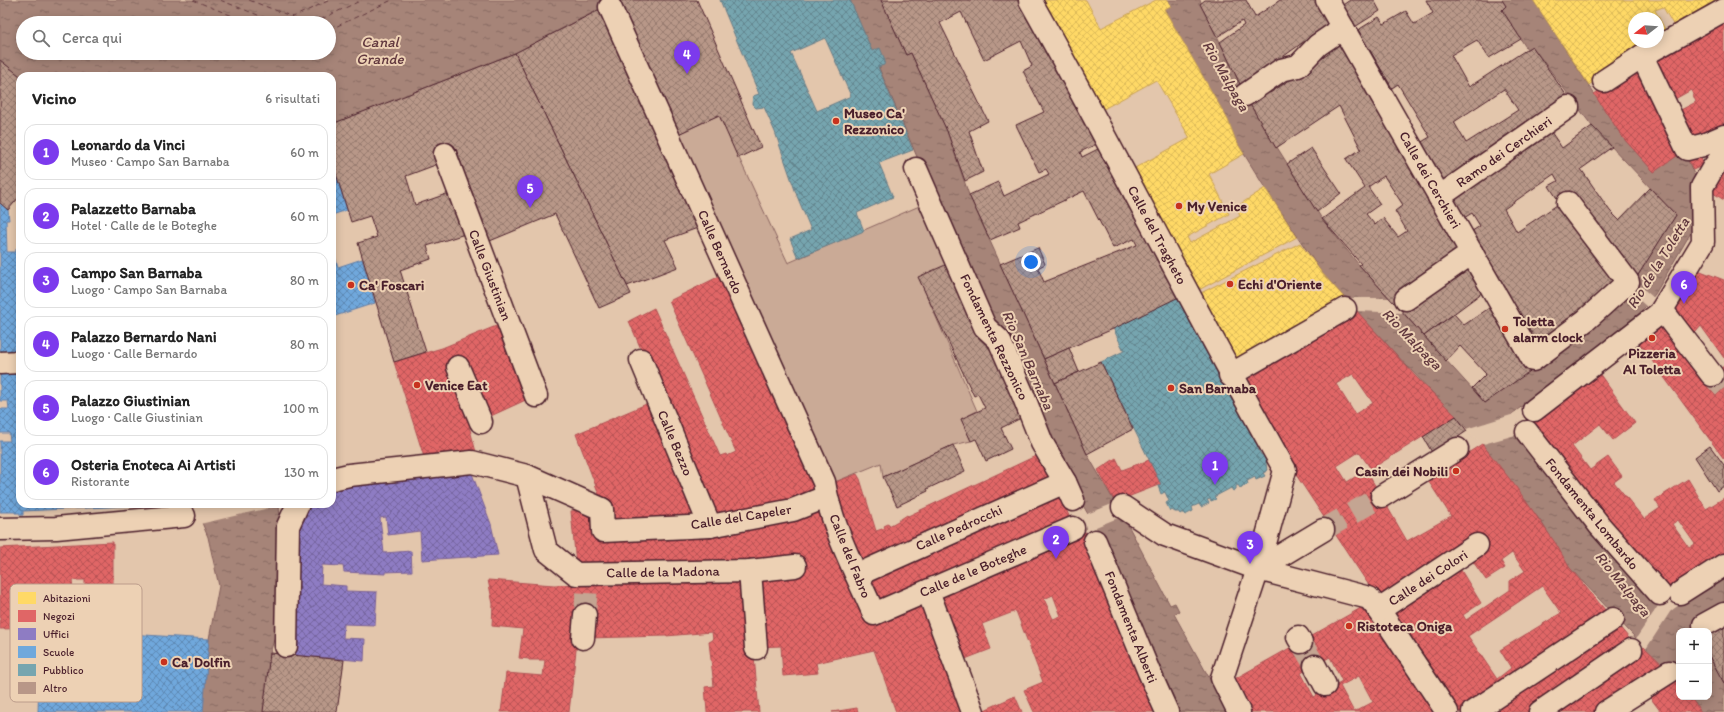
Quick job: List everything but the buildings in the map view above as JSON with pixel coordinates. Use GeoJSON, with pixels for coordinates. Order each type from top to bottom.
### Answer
{"type":"FeatureCollection","features":[{"type":"Feature","properties":{"kind":"street","name":"Calle del Tragheto"},"geometry":{"type":"LineString","coordinates":[[1030,0],[1088,103],[1230,375],[1285,470],[1258,569]]}},
{"type":"Feature","properties":{"kind":"street","name":"Calle dei Cerchieri"},"geometry":{"type":"LineString","coordinates":[[1327,0],[1533,360],[1586,320],[1628,282],[1568,203]]}},
{"type":"Feature","properties":{"kind":"street","name":"Calle Bernardo"},"geometry":{"type":"LineString","coordinates":[[610,8],[824,482],[826,497]]}},
{"type":"Feature","properties":{"kind":"street"},"geometry":{"type":"LineString","coordinates":[[1604,81],[1642,56],[1724,10]]}},
{"type":"Feature","properties":{"kind":"street"},"geometry":{"type":"LineString","coordinates":[[1245,95],[1281,70],[1296,69],[1318,45],[1343,28]]}},
{"type":"Feature","properties":{"kind":"street"},"geometry":{"type":"LineString","coordinates":[[1534,410],[1631,336],[1662,310],[1703,242],[1702,187],[1718,161],[1695,147],[1642,56]]}},
{"type":"Feature","properties":{"kind":"street","name":"Ramo dei Cerchieri"},"geometry":{"type":"LineString","coordinates":[[1439,197],[1568,107]]}},
{"type":"Feature","properties":{"kind":"street"},"geometry":{"type":"LineString","coordinates":[[1695,147],[1724,136]]}},
{"type":"Feature","properties":{"kind":"street","name":"Calle Giustinian"},"geometry":{"type":"LineString","coordinates":[[445,154],[536,396]]}},
{"type":"Feature","properties":{"kind":"street","name":"Fondamenta Rezzonico"},"geometry":{"type":"LineString","coordinates":[[916,169],[985,327],[999,340],[1023,395],[1040,444],[1064,489]]}},
{"type":"Feature","properties":{"kind":"street"},"geometry":{"type":"LineString","coordinates":[[1406,299],[1472,253]]}},
{"type":"Feature","properties":{"kind":"street"},"geometry":{"type":"LineString","coordinates":[[1230,375],[1345,309]]}},
{"type":"Feature","properties":{"kind":"street"},"geometry":{"type":"LineString","coordinates":[[1662,310],[1712,375]]}},
{"type":"Feature","properties":{"kind":"street","name":"Calle Bezzo"},"geometry":{"type":"LineString","coordinates":[[641,360],[710,526]]}},
{"type":"Feature","properties":{"kind":"street"},"geometry":{"type":"LineString","coordinates":[[0,363],[16,362]]}},
{"type":"Feature","properties":{"kind":"street"},"geometry":{"type":"LineString","coordinates":[[458,367],[481,422]]}},
{"type":"Feature","properties":{"kind":"street","name":"Fondamenta Lombardo"},"geometry":{"type":"LineString","coordinates":[[1527,432],[1600,526],[1670,594],[1724,565]]}},
{"type":"Feature","properties":{"kind":"street"},"geometry":{"type":"LineString","coordinates":[[1382,496],[1457,449]]}},
{"type":"Feature","properties":{"kind":"street"},"geometry":{"type":"LineString","coordinates":[[336,478],[349,475],[472,462],[527,476]]}},
{"type":"Feature","properties":{"kind":"street","name":"Calle del Capeler"},"geometry":{"type":"LineString","coordinates":[[527,476],[602,509],[603,530],[710,526],[793,510],[826,497]]}},
{"type":"Feature","properties":{"kind":"street","name":"Calle de la Madona"},"geometry":{"type":"LineString","coordinates":[[527,476],[546,550],[583,577],[750,571],[795,566]]}},
{"type":"Feature","properties":{"kind":"street","name":"Calle Pedrocchi"},"geometry":{"type":"LineString","coordinates":[[860,573],[1026,499],[1064,489]]}},
{"type":"Feature","properties":{"kind":"street","name":"Calle del Fabro"},"geometry":{"type":"LineString","coordinates":[[826,497],[860,573],[874,614]]}},
{"type":"Feature","properties":{"kind":"street"},"geometry":{"type":"LineString","coordinates":[[1123,507],[1165,535],[1258,569],[1374,604],[1447,712]]}},
{"type":"Feature","properties":{"kind":"street"},"geometry":{"type":"LineString","coordinates":[[286,646],[288,526],[296,508]]}},
{"type":"Feature","properties":{"kind":"street"},"geometry":{"type":"LineString","coordinates":[[0,529],[56,528],[184,516]]}},
{"type":"Feature","properties":{"kind":"street","name":"Calle de le Boteghe"},"geometry":{"type":"LineString","coordinates":[[874,614],[1073,528]]}},
{"type":"Feature","properties":{"kind":"street"},"geometry":{"type":"LineString","coordinates":[[1239,712],[1222,678],[1258,569],[1323,530]]}},
{"type":"Feature","properties":{"kind":"street","name":"Fondamenta Alberti"},"geometry":{"type":"LineString","coordinates":[[1095,541],[1149,672],[1168,712]]}},
{"type":"Feature","properties":{"kind":"street","name":"Calle dei Colori"},"geometry":{"type":"LineString","coordinates":[[1374,604],[1478,545]]}},
{"type":"Feature","properties":{"kind":"street"},"geometry":{"type":"LineString","coordinates":[[750,571],[756,648]]}},
{"type":"Feature","properties":{"kind":"street"},"geometry":{"type":"LineString","coordinates":[[928,591],[973,712]]}},
{"type":"Feature","properties":{"kind":"street"},"geometry":{"type":"LineString","coordinates":[[1704,625],[1724,614]]}},
{"type":"Feature","properties":{"kind":"street"},"geometry":{"type":"LineString","coordinates":[[583,638],[585,615]]}},
{"type":"Feature","properties":{"kind":"street"},"geometry":{"type":"LineString","coordinates":[[1473,712],[1613,618]]}},
{"type":"Feature","properties":{"kind":"street"},"geometry":{"type":"LineString","coordinates":[[1540,712],[1632,650]]}},
{"type":"Feature","properties":{"kind":"street"},"geometry":{"type":"LineString","coordinates":[[1315,666],[1325,685]]}},
{"type":"Feature","properties":{"kind":"street"},"geometry":{"type":"LineString","coordinates":[[1606,712],[1669,672]]}},
{"type":"Feature","properties":{"kind":"shaded area"},"geometry":{"type":"Polygon","coordinates":[[[719,115],[788,263],[924,204],[950,263],[919,278],[977,411],[961,419],[971,441],[953,445],[883,477],[881,463],[830,484],[674,136],[719,115]]]}},
{"type":"Feature","properties":{"kind":"water","name":"Canal Grande"},"geometry":{"type":"Polygon","coordinates":[[[0,0],[617,0],[515,53],[336,122],[336,72],[16,73],[0,60],[0,0]]]}},
{"type":"Feature","properties":{"kind":"water","name":"Rio San Barnaba"},"geometry":{"type":"Polygon","coordinates":[[[850,0],[881,0],[906,55],[911,53],[947,131],[969,195],[1087,454],[1129,527],[1170,605],[1175,603],[1179,611],[1174,614],[1228,712],[1180,712],[1110,552],[1078,497],[935,199],[850,0]]]}},
{"type":"Feature","properties":{"kind":"water"},"geometry":{"type":"Polygon","coordinates":[[[1168,0],[1200,0],[1248,101],[1322,219],[1359,265],[1485,403],[1635,280],[1676,215],[1592,126],[1532,46],[1527,49],[1502,10],[1506,6],[1502,0],[1533,0],[1623,138],[1654,172],[1684,151],[1696,179],[1693,229],[1655,294],[1641,312],[1511,415],[1670,612],[1693,591],[1724,572],[1724,605],[1699,628],[1676,628],[1676,679],[1569,567],[1542,523],[1482,444],[1406,365],[1322,273],[1265,188],[1236,141],[1164,9],[1171,6],[1168,0]]]}},
{"type":"Feature","properties":{"kind":"water"},"geometry":{"type":"Polygon","coordinates":[[[196,508],[279,508],[282,552],[279,623],[270,653],[266,712],[202,712],[209,639],[219,586],[208,537],[196,508]]]}},
{"type":"Feature","properties":{"kind":"water"},"geometry":{"type":"Polygon","coordinates":[[[1712,661],[1724,683],[1724,712],[1701,712],[1692,700],[1712,700],[1712,661]]]}},
{"type":"Feature","properties":{"kind":"pier"},"geometry":{"type":"Polygon","coordinates":[[[1633,280],[1654,298],[1647,307],[1626,288],[1633,280]]]}},
{"type":"Feature","properties":{"kind":"pier"},"geometry":{"type":"Polygon","coordinates":[[[1345,298],[1389,298],[1394,303],[1396,302],[1403,313],[1358,311],[1345,298]]]}},
{"type":"Feature","properties":{"kind":"pier"},"geometry":{"type":"Polygon","coordinates":[[[1528,403],[1514,415],[1526,432],[1480,445],[1466,429],[1511,415],[1528,403]]]}},
{"type":"Feature","properties":{"kind":"pier"},"geometry":{"type":"Polygon","coordinates":[[[1078,497],[1087,514],[1117,502],[1125,515],[1096,527],[1101,538],[1100,539],[1076,498],[1078,497]]]}},
{"type":"Feature","properties":{"kind":"pier"},"geometry":{"type":"Polygon","coordinates":[[[194,508],[269,508],[200,524],[194,508]]]}},
{"type":"Feature","properties":{"kind":"pier"},"geometry":{"type":"Polygon","coordinates":[[[1657,595],[1670,609],[1683,598],[1685,600],[1670,612],[1646,649],[1635,640],[1660,603],[1657,595]]]}},
{"type":"Feature","properties":{"kind":"ferry route"},"geometry":{"type":"LineString","coordinates":[[193,0],[233,16]]}},
{"type":"Feature","properties":{"kind":"ferry route"},"geometry":{"type":"LineString","coordinates":[[220,0],[260,16]]}},
{"type":"Feature","properties":{"kind":"ferry route"},"geometry":{"type":"LineString","coordinates":[[249,0],[290,16]]}},
{"type":"Feature","properties":{"kind":"ferry route"},"geometry":{"type":"LineString","coordinates":[[295,16],[330,0]]}},
{"type":"Feature","properties":{"kind":"ferry route"},"geometry":{"type":"LineString","coordinates":[[328,16],[362,0]]}},
{"type":"Feature","properties":{"kind":"ferry route"},"geometry":{"type":"LineString","coordinates":[[336,27],[392,0]]}},
{"type":"Feature","properties":{"kind":"tunnel"},"geometry":{"type":"LineString","coordinates":[[1712,375],[1724,388]]}},
{"type":"Feature","properties":{"kind":"tunnel"},"geometry":{"type":"LineString","coordinates":[[1323,530],[1382,496]]}},
{"type":"Feature","properties":{"kind":"tunnel"},"geometry":{"type":"LineString","coordinates":[[585,615],[587,584]]}},
{"type":"Feature","properties":{"kind":"tunnel"},"geometry":{"type":"LineString","coordinates":[[1301,642],[1315,666]]}},
{"type":"Feature","properties":{"kind":"place","name":"Palazzo Bernardo Nani"},"geometry":{"type":"Point","coordinates":[687,74]}},
{"type":"Feature","properties":{"kind":"place","name":"Museo Ca' Rezzonico"},"geometry":{"type":"Point","coordinates":[836,121]}},
{"type":"Feature","properties":{"kind":"place","name":"My Venice"},"geometry":{"type":"Point","coordinates":[1179,206]}},
{"type":"Feature","properties":{"kind":"place","name":"Palazzo Giustinian"},"geometry":{"type":"Point","coordinates":[530,208]}},
{"type":"Feature","properties":{"kind":"place","name":"Echi d'Oriente"},"geometry":{"type":"Point","coordinates":[1230,284]}},
{"type":"Feature","properties":{"kind":"place","name":"Ca' Foscari"},"geometry":{"type":"Point","coordinates":[351,285]}},
{"type":"Feature","properties":{"kind":"place","name":"Osteria Enoteca Ai Artisti"},"geometry":{"type":"Point","coordinates":[1684,304]}},
{"type":"Feature","properties":{"kind":"place","name":"Toletta alarm clock"},"geometry":{"type":"Point","coordinates":[1505,329]}},
{"type":"Feature","properties":{"kind":"place","name":"Pizzeria Al Toletta"},"geometry":{"type":"Point","coordinates":[1652,338]}},
{"type":"Feature","properties":{"kind":"place","name":"Venice Eat"},"geometry":{"type":"Point","coordinates":[417,385]}},
{"type":"Feature","properties":{"kind":"place","name":"San Barnaba"},"geometry":{"type":"Point","coordinates":[1171,388]}},
{"type":"Feature","properties":{"kind":"place","name":"Casin dei Nobili"},"geometry":{"type":"Point","coordinates":[1456,471]}},
{"type":"Feature","properties":{"kind":"place","name":"Leonardo da Vinci"},"geometry":{"type":"Point","coordinates":[1215,485]}},
{"type":"Feature","properties":{"kind":"place","name":"Palazzetto Barnaba"},"geometry":{"type":"Point","coordinates":[1056,559]}},
{"type":"Feature","properties":{"kind":"place","name":"Campo San Barnaba"},"geometry":{"type":"Point","coordinates":[1250,564]}},
{"type":"Feature","properties":{"kind":"place","name":"Ristoteca Oniga"},"geometry":{"type":"Point","coordinates":[1349,626]}},
{"type":"Feature","properties":{"kind":"place","name":"Ca' Dolfin"},"geometry":{"type":"Point","coordinates":[164,662]}},
{"type":"Feature","properties":{"kind":"water label","name":"Rio Malpaga"},"geometry":{"type":"Point","coordinates":[1226,76]}},
{"type":"Feature","properties":{"kind":"water label","name":"Rio de la Toletta"},"geometry":{"type":"Point","coordinates":[1658,263]}},
{"type":"Feature","properties":{"kind":"water label","name":"Rio Malpaga"},"geometry":{"type":"Point","coordinates":[1412,339]}},
{"type":"Feature","properties":{"kind":"water label","name":"Rio Malpaga"},"geometry":{"type":"Point","coordinates":[1623,584]}}]}
